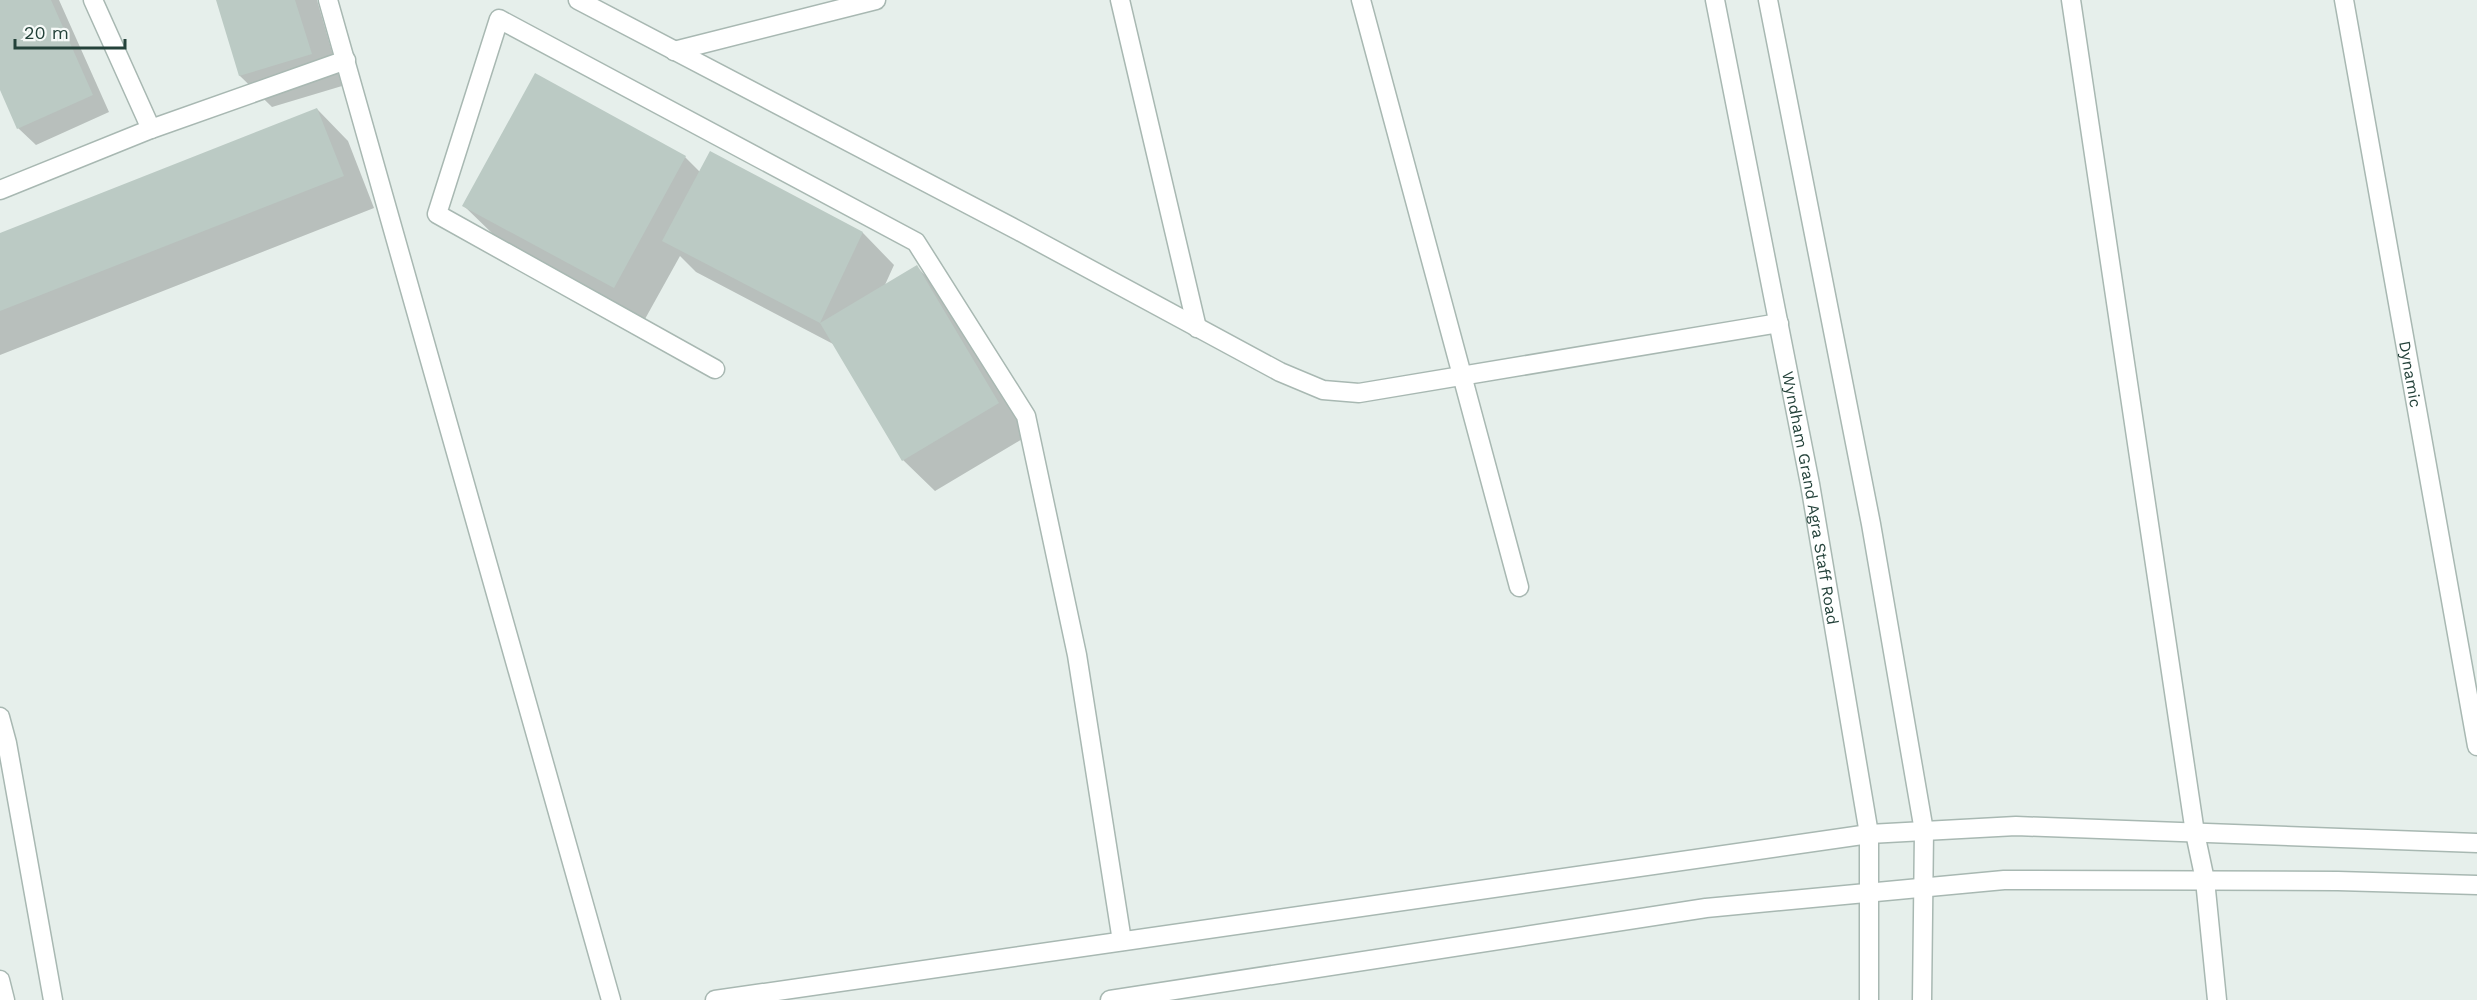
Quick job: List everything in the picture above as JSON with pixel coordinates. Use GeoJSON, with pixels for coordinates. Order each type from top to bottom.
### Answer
{"type":"FeatureCollection","features":[{"type":"Feature","properties":{"kind":"street"},"geometry":{"type":"LineString","coordinates":[[93,0],[151,129]]}},
{"type":"Feature","properties":{"kind":"street"},"geometry":{"type":"LineString","coordinates":[[328,0],[611,1000]]}},
{"type":"Feature","properties":{"kind":"street"},"geometry":{"type":"LineString","coordinates":[[578,0],[1019,231],[1280,372],[1323,390],[1359,393],[1779,323]]}},
{"type":"Feature","properties":{"kind":"street"},"geometry":{"type":"LineString","coordinates":[[674,51],[876,0]]}},
{"type":"Feature","properties":{"kind":"street"},"geometry":{"type":"LineString","coordinates":[[1120,0],[1197,328]]}},
{"type":"Feature","properties":{"kind":"street"},"geometry":{"type":"LineString","coordinates":[[1361,0],[1519,587]]}},
{"type":"Feature","properties":{"kind":"street","name":"Wyndham Grand Agra Staff Road"},"geometry":{"type":"LineString","coordinates":[[1715,0],[1810,484],[1869,834],[1869,1000]]}},
{"type":"Feature","properties":{"kind":"street"},"geometry":{"type":"LineString","coordinates":[[1768,0],[1871,524],[1924,831],[1922,1000]]}},
{"type":"Feature","properties":{"kind":"street"},"geometry":{"type":"LineString","coordinates":[[2071,0],[2195,832],[2205,880],[2217,1000]]}},
{"type":"Feature","properties":{"kind":"street","name":"Dynamic"},"geometry":{"type":"LineString","coordinates":[[2344,0],[2477,746]]}},
{"type":"Feature","properties":{"kind":"street"},"geometry":{"type":"LineString","coordinates":[[715,369],[437,214],[498,19],[916,242],[1026,416],[1077,655],[1122,941]]}},
{"type":"Feature","properties":{"kind":"street"},"geometry":{"type":"LineString","coordinates":[[0,190],[151,129],[346,60]]}},
{"type":"Feature","properties":{"kind":"street"},"geometry":{"type":"LineString","coordinates":[[0,717],[7,743],[53,1000]]}},
{"type":"Feature","properties":{"kind":"street"},"geometry":{"type":"LineString","coordinates":[[715,1000],[1869,834],[2016,826],[2477,843]]}},
{"type":"Feature","properties":{"kind":"street"},"geometry":{"type":"LineString","coordinates":[[1110,1000],[1706,908],[2004,880],[2205,880],[2477,885]]}},
{"type":"Feature","properties":{"kind":"street"},"geometry":{"type":"LineString","coordinates":[[0,980],[5,1000]]}},
{"type":"Feature","properties":{"kind":"building"},"geometry":{"type":"Polygon","coordinates":[[[0,0],[51,0],[93,95],[17,129],[0,90],[0,0]]]}},
{"type":"Feature","properties":{"kind":"building"},"geometry":{"type":"Polygon","coordinates":[[[216,0],[295,0],[312,54],[239,76],[216,0]]]}},
{"type":"Feature","properties":{"kind":"building"},"geometry":{"type":"Polygon","coordinates":[[[535,73],[686,156],[614,288],[462,206],[535,73]]]}},
{"type":"Feature","properties":{"kind":"building"},"geometry":{"type":"Polygon","coordinates":[[[317,108],[344,176],[0,311],[0,233],[317,108]]]}},
{"type":"Feature","properties":{"kind":"building"},"geometry":{"type":"Polygon","coordinates":[[[710,151],[863,232],[820,323],[662,241],[710,151]]]}},
{"type":"Feature","properties":{"kind":"building"},"geometry":{"type":"Polygon","coordinates":[[[917,265],[999,403],[902,461],[820,323],[917,265]]]}}]}
